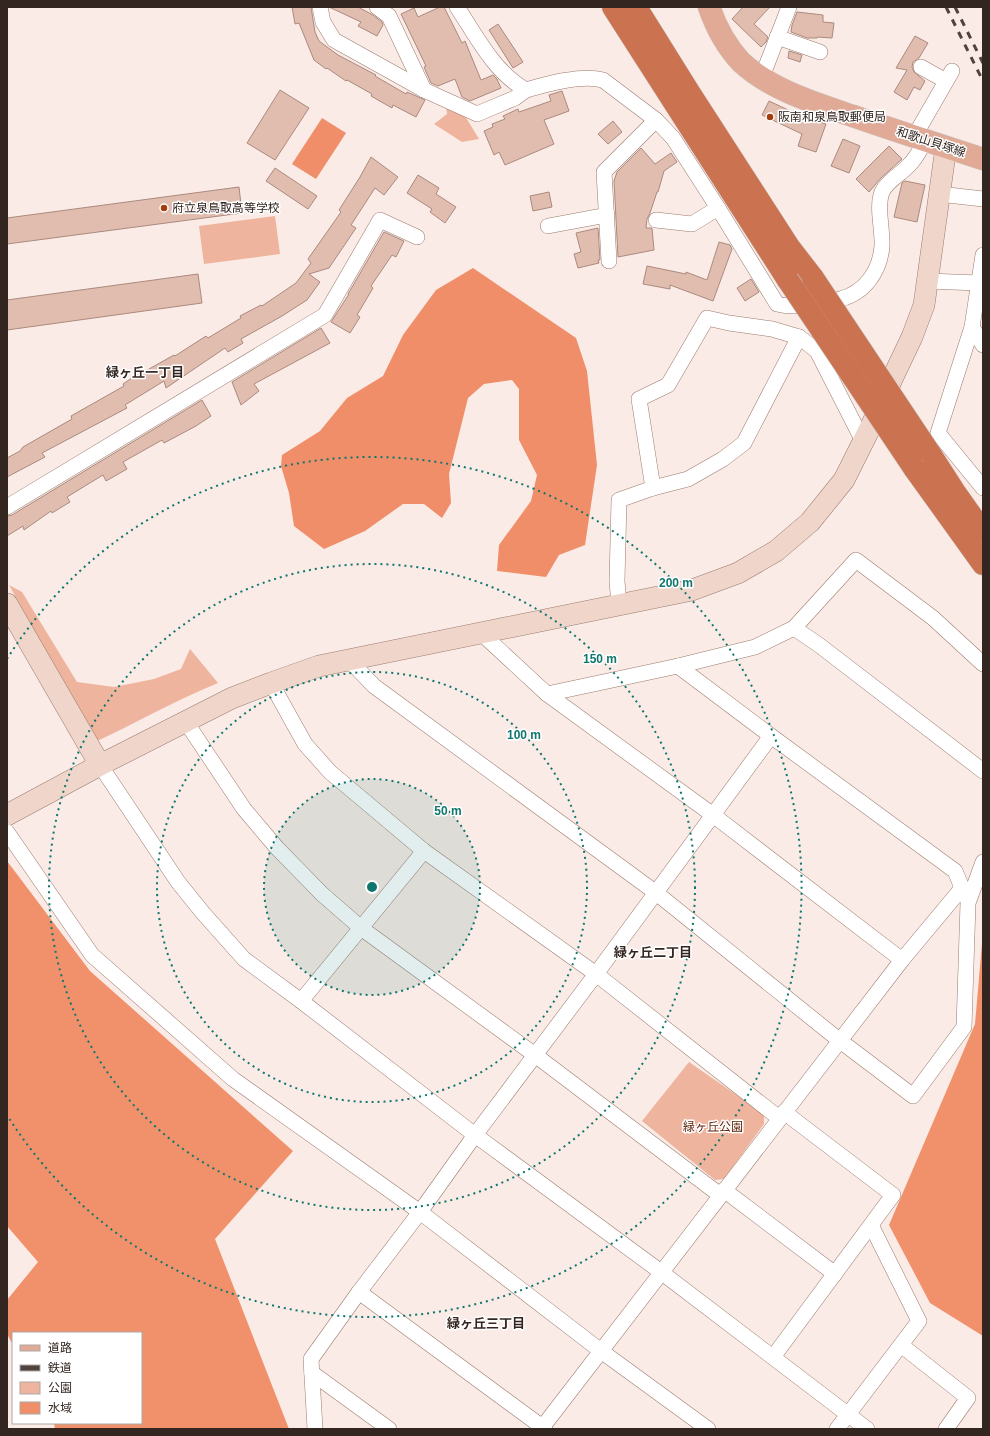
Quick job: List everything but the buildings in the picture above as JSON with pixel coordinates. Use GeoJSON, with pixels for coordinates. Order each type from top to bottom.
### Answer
{"type":"FeatureCollection","features":[{"type":"Feature","properties":{"kind":"highway"},"geometry":{"type":"LineString","coordinates":[[613,7],[788,280],[914,468],[983,564]]}},
{"type":"Feature","properties":{"kind":"highway"},"geometry":{"type":"LineString","coordinates":[[636,7],[789,247],[813,278],[954,491],[983,532]]}},
{"type":"Feature","properties":{"kind":"main road","name":"和歌山貝塚線"},"geometry":{"type":"LineString","coordinates":[[705,8],[727,44],[741,61],[762,77],[789,93],[919,139],[983,159]]}},
{"type":"Feature","properties":{"kind":"street"},"geometry":{"type":"LineString","coordinates":[[320,7],[323,22],[334,40],[424,90],[477,114],[515,98],[526,90],[582,78],[597,78],[602,80],[656,120],[673,138],[777,304],[790,307],[840,299],[857,292],[871,279],[880,259],[882,245],[880,201],[882,191],[916,157],[919,139],[949,76],[922,67]]}},
{"type":"Feature","properties":{"kind":"street"},"geometry":{"type":"LineString","coordinates":[[377,7],[390,16],[424,90]]}},
{"type":"Feature","properties":{"kind":"street"},"geometry":{"type":"LineString","coordinates":[[457,7],[501,71],[516,84],[526,90]]}},
{"type":"Feature","properties":{"kind":"street"},"geometry":{"type":"LineString","coordinates":[[762,77],[789,7]]}},
{"type":"Feature","properties":{"kind":"street"},"geometry":{"type":"LineString","coordinates":[[777,37],[820,52]]}},
{"type":"Feature","properties":{"kind":"street"},"geometry":{"type":"LineString","coordinates":[[609,261],[604,172],[656,120]]}},
{"type":"Feature","properties":{"kind":"street"},"geometry":{"type":"LineString","coordinates":[[7,815],[100,765],[232,698],[319,666],[692,590],[738,573],[776,551],[810,522],[844,480],[875,418],[912,337],[924,305],[946,147]]}},
{"type":"Feature","properties":{"kind":"street"},"geometry":{"type":"LineString","coordinates":[[940,194],[983,199]]}},
{"type":"Feature","properties":{"kind":"street"},"geometry":{"type":"LineString","coordinates":[[656,220],[692,224],[718,208]]}},
{"type":"Feature","properties":{"kind":"street"},"geometry":{"type":"LineString","coordinates":[[548,226],[607,215]]}},
{"type":"Feature","properties":{"kind":"street"},"geometry":{"type":"LineString","coordinates":[[7,507],[325,315],[380,220],[417,237]]}},
{"type":"Feature","properties":{"kind":"street"},"geometry":{"type":"LineString","coordinates":[[983,255],[972,327],[938,433],[983,488]]}},
{"type":"Feature","properties":{"kind":"street"},"geometry":{"type":"LineString","coordinates":[[927,281],[979,283]]}},
{"type":"Feature","properties":{"kind":"street"},"geometry":{"type":"LineString","coordinates":[[653,488],[638,399],[668,385],[707,318],[729,323],[772,329],[798,337],[817,351],[863,441]]}},
{"type":"Feature","properties":{"kind":"street"},"geometry":{"type":"LineString","coordinates":[[972,327],[983,345]]}},
{"type":"Feature","properties":{"kind":"street"},"geometry":{"type":"LineString","coordinates":[[619,606],[617,581],[619,500],[653,488],[688,480],[724,459],[744,443],[798,337]]}},
{"type":"Feature","properties":{"kind":"street"},"geometry":{"type":"LineString","coordinates":[[548,694],[678,666],[755,647],[794,628],[856,560],[933,618],[983,664]]}},
{"type":"Feature","properties":{"kind":"street"},"geometry":{"type":"LineString","coordinates":[[7,604],[100,765],[178,882],[244,959],[475,1135],[661,1272],[867,1429]]}},
{"type":"Feature","properties":{"kind":"street"},"geometry":{"type":"LineString","coordinates":[[794,628],[819,645],[983,771]]}},
{"type":"Feature","properties":{"kind":"street"},"geometry":{"type":"LineString","coordinates":[[481,633],[548,694],[713,815],[902,960]]}},
{"type":"Feature","properties":{"kind":"street"},"geometry":{"type":"LineString","coordinates":[[348,659],[374,686],[655,892],[840,1040],[913,1096],[964,1027],[968,903],[983,862]]}},
{"type":"Feature","properties":{"kind":"street"},"geometry":{"type":"LineString","coordinates":[[678,666],[955,871],[968,903]]}},
{"type":"Feature","properties":{"kind":"street"},"geometry":{"type":"LineString","coordinates":[[271,683],[305,744],[330,772],[424,851],[596,974],[782,1115],[893,1195],[773,1358]]}},
{"type":"Feature","properties":{"kind":"street"},"geometry":{"type":"LineString","coordinates":[[186,722],[244,809],[277,848],[322,894],[361,928],[834,1274]]}},
{"type":"Feature","properties":{"kind":"street"},"geometry":{"type":"LineString","coordinates":[[315,1429],[311,1359],[771,736]]}},
{"type":"Feature","properties":{"kind":"street"},"geometry":{"type":"LineString","coordinates":[[7,832],[92,955],[233,1079],[420,1212],[601,1351],[708,1429]]}},
{"type":"Feature","properties":{"kind":"street"},"geometry":{"type":"LineString","coordinates":[[301,1001],[424,851]]}},
{"type":"Feature","properties":{"kind":"street"},"geometry":{"type":"LineString","coordinates":[[359,1292],[542,1428],[722,1192],[902,960],[962,888]]}},
{"type":"Feature","properties":{"kind":"street"},"geometry":{"type":"LineString","coordinates":[[837,1429],[920,1320],[871,1225]]}},
{"type":"Feature","properties":{"kind":"street"},"geometry":{"type":"LineString","coordinates":[[901,1345],[968,1398],[946,1429]]}},
{"type":"Feature","properties":{"kind":"street"},"geometry":{"type":"LineString","coordinates":[[312,1374],[389,1429]]}},
{"type":"Feature","properties":{"kind":"green space"},"geometry":{"type":"Polygon","coordinates":[[[446,107],[465,116],[479,139],[462,142],[434,124],[447,114],[446,107]]]}},
{"type":"Feature","properties":{"kind":"green space"},"geometry":{"type":"Polygon","coordinates":[[[275,216],[280,254],[204,264],[199,226],[275,216]]]}},
{"type":"Feature","properties":{"kind":"green space"},"geometry":{"type":"Polygon","coordinates":[[[9,585],[22,592],[77,682],[114,687],[154,679],[181,669],[190,649],[218,683],[95,742],[9,585]]]}},
{"type":"Feature","properties":{"kind":"green space","name":"緑ヶ丘公園"},"geometry":{"type":"Polygon","coordinates":[[[689,1062],[764,1114],[764,1124],[724,1179],[715,1180],[642,1121],[689,1062]]]}},
{"type":"Feature","properties":{"kind":"shaded area"},"geometry":{"type":"Polygon","coordinates":[[[7,861],[90,971],[293,1151],[215,1239],[289,1429],[55,1429],[54,1424],[142,1424],[142,1332],[12,1332],[12,1343],[7,1334],[7,1300],[38,1262],[7,1226],[7,861]]]}},
{"type":"Feature","properties":{"kind":"shaded area"},"geometry":{"type":"Polygon","coordinates":[[[983,932],[983,1336],[930,1303],[889,1225],[975,1024],[983,932]]]}},
{"type":"Feature","properties":{"kind":"water"},"geometry":{"type":"Polygon","coordinates":[[[322,118],[346,133],[316,179],[292,164],[322,118]]]}},
{"type":"Feature","properties":{"kind":"water"},"geometry":{"type":"Polygon","coordinates":[[[473,268],[576,338],[587,371],[597,465],[585,545],[559,555],[546,577],[497,571],[499,545],[531,501],[537,475],[519,440],[519,389],[512,380],[484,384],[468,398],[449,474],[451,503],[442,518],[424,504],[403,504],[365,531],[324,549],[294,526],[289,493],[281,466],[282,455],[320,431],[347,398],[383,376],[403,335],[436,290],[473,268]]]}},
{"type":"Feature","properties":{"kind":"railway"},"geometry":{"type":"LineString","coordinates":[[946,7],[983,81]]}},
{"type":"Feature","properties":{"kind":"railway"},"geometry":{"type":"LineString","coordinates":[[955,7],[983,63]]}},
{"type":"Feature","properties":{"kind":"place","name":"阪南和泉鳥取郵便局"},"geometry":{"type":"Point","coordinates":[770,117]}},
{"type":"Feature","properties":{"kind":"place","name":"府立泉鳥取高等学校"},"geometry":{"type":"Point","coordinates":[164,208]}},
{"type":"Feature","properties":{"kind":"district","name":"緑ヶ丘一丁目"},"geometry":{"type":"Point","coordinates":[145,372]}},
{"type":"Feature","properties":{"kind":"district","name":"緑ヶ丘二丁目"},"geometry":{"type":"Point","coordinates":[653,952]}},
{"type":"Feature","properties":{"kind":"district","name":"緑ヶ丘三丁目"},"geometry":{"type":"Point","coordinates":[486,1323]}}]}
